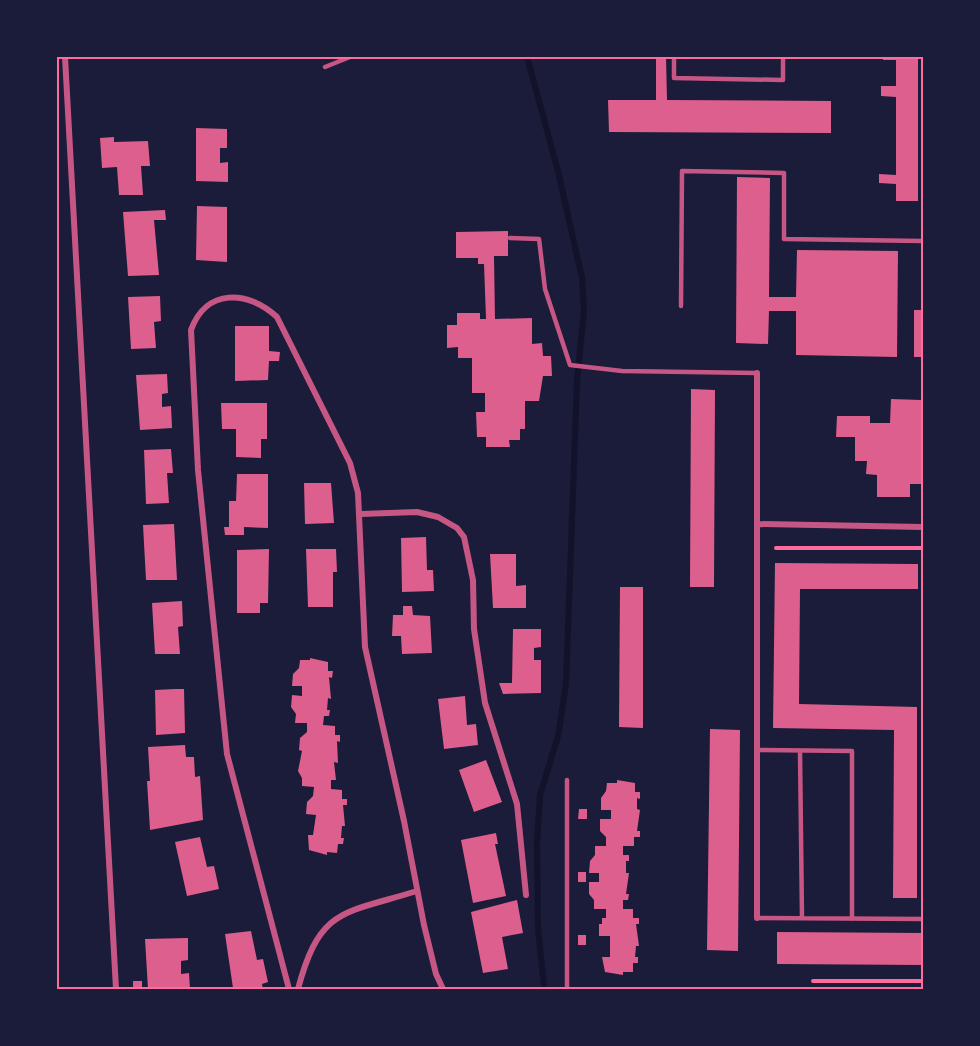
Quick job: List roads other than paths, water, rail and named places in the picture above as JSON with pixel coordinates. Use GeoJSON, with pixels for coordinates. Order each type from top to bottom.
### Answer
{"type":"FeatureCollection","features":[{"type":"Feature","properties":{"kind":"street"},"geometry":{"type":"LineString","coordinates":[[65,57],[116,989]]}},
{"type":"Feature","properties":{"kind":"street"},"geometry":{"type":"LineString","coordinates":[[289,989],[227,754],[206,560],[190,354],[191,330],[196,315],[216,300],[249,299],[264,306],[277,317],[350,463],[361,514],[365,647],[405,821],[417,891],[436,974],[443,989]]}},
{"type":"Feature","properties":{"kind":"street"},"geometry":{"type":"LineString","coordinates":[[757,374],[757,918]]}},
{"type":"Feature","properties":{"kind":"street"},"geometry":{"type":"LineString","coordinates":[[361,514],[417,512],[438,517],[457,528],[464,537],[472,580],[474,629],[485,703],[518,804],[526,895]]}},
{"type":"Feature","properties":{"kind":"street"},"geometry":{"type":"LineString","coordinates":[[757,524],[923,527]]}},
{"type":"Feature","properties":{"kind":"street"},"geometry":{"type":"LineString","coordinates":[[298,989],[307,956],[328,923],[342,915],[417,891]]}},
{"type":"Feature","properties":{"kind":"lane"},"geometry":{"type":"LineString","coordinates":[[325,67],[350,57]]}},
{"type":"Feature","properties":{"kind":"lane"},"geometry":{"type":"LineString","coordinates":[[674,57],[674,78],[783,80],[783,57]]}},
{"type":"Feature","properties":{"kind":"lane"},"geometry":{"type":"LineString","coordinates":[[681,306],[682,171],[784,172],[784,239],[923,241]]}},
{"type":"Feature","properties":{"kind":"lane"},"geometry":{"type":"LineString","coordinates":[[510,238],[539,239],[545,289],[570,365],[622,371],[757,374]]}},
{"type":"Feature","properties":{"kind":"lane"},"geometry":{"type":"LineString","coordinates":[[757,750],[852,751],[852,919]]}},
{"type":"Feature","properties":{"kind":"lane"},"geometry":{"type":"LineString","coordinates":[[800,751],[802,918]]}},
{"type":"Feature","properties":{"kind":"lane"},"geometry":{"type":"LineString","coordinates":[[567,780],[567,989]]}},
{"type":"Feature","properties":{"kind":"lane"},"geometry":{"type":"LineString","coordinates":[[757,918],[923,919]]}},
{"type":"Feature","properties":{"kind":"waterway"},"geometry":{"type":"LineString","coordinates":[[527,57],[558,171],[582,278],[584,311],[577,380],[566,684],[558,736],[540,795],[537,843],[538,929],[544,986]]}}]}
